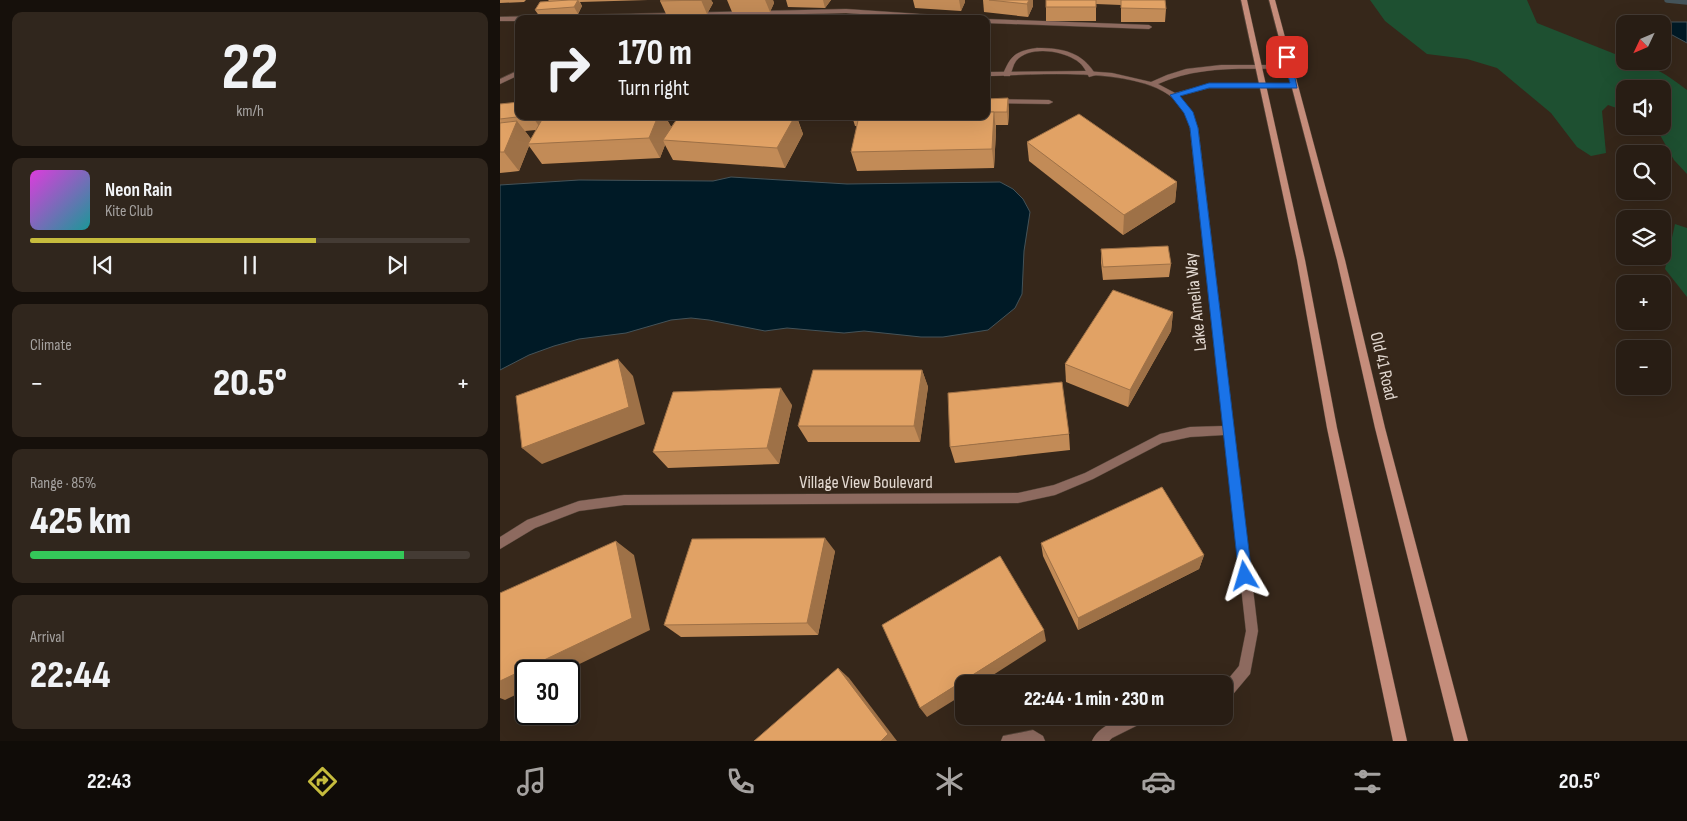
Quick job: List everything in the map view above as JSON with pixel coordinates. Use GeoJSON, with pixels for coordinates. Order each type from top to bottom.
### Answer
{"type":"FeatureCollection","features":[{"type":"Feature","properties":{"kind":"street"},"geometry":{"type":"LineString","coordinates":[[1244,0],[1300,260],[1332,428],[1400,741]]}},
{"type":"Feature","properties":{"kind":"street","name":"Old 41 Road"},"geometry":{"type":"LineString","coordinates":[[1272,0],[1341,260],[1380,428],[1461,741]]}},
{"type":"Feature","properties":{"kind":"street"},"geometry":{"type":"LineString","coordinates":[[722,15],[846,12],[900,15]]}},
{"type":"Feature","properties":{"kind":"street"},"geometry":{"type":"LineString","coordinates":[[500,19],[515,19]]}},
{"type":"Feature","properties":{"kind":"street"},"geometry":{"type":"LineString","coordinates":[[990,21],[1149,27]]}},
{"type":"Feature","properties":{"kind":"street"},"geometry":{"type":"LineString","coordinates":[[1007,74],[1013,59],[1023,52],[1043,50],[1066,52],[1082,61],[1092,75]]}},
{"type":"Feature","properties":{"kind":"street"},"geometry":{"type":"LineString","coordinates":[[1154,83],[1169,75],[1193,70],[1290,68]]}},
{"type":"Feature","properties":{"kind":"street"},"geometry":{"type":"LineString","coordinates":[[500,82],[515,74]]}},
{"type":"Feature","properties":{"kind":"street","name":"Lake Amelia Way"},"geometry":{"type":"LineString","coordinates":[[990,74],[1115,75],[1154,83],[1174,95],[1188,112],[1194,128],[1252,632],[1245,669],[1233,683]]}},
{"type":"Feature","properties":{"kind":"street"},"geometry":{"type":"LineString","coordinates":[[1174,95],[1209,86],[1294,86]]}},
{"type":"Feature","properties":{"kind":"street"},"geometry":{"type":"LineString","coordinates":[[990,101],[1049,102]]}},
{"type":"Feature","properties":{"kind":"street","name":"Village View Boulevard"},"geometry":{"type":"LineString","coordinates":[[500,543],[531,524],[579,506],[624,500],[1018,498],[1055,490],[1089,476],[1160,439],[1190,432],[1228,430]]}},
{"type":"Feature","properties":{"kind":"street"},"geometry":{"type":"LineString","coordinates":[[1099,741],[1107,733],[1123,725]]}},
{"type":"Feature","properties":{"kind":"street"},"geometry":{"type":"LineString","coordinates":[[1008,741],[1033,738],[1038,741]]}},
{"type":"Feature","properties":{"kind":"green space"},"geometry":{"type":"Polygon","coordinates":[[[1370,0],[1527,0],[1537,23],[1616,54],[1616,70],[1656,70],[1687,90],[1687,174],[1671,155],[1671,145],[1666,145],[1660,135],[1671,135],[1671,80],[1616,80],[1616,108],[1608,105],[1602,111],[1606,153],[1591,156],[1577,147],[1551,113],[1497,68],[1467,59],[1427,54],[1385,21],[1370,0]]]}},
{"type":"Feature","properties":{"kind":"green space"},"geometry":{"type":"Polygon","coordinates":[[[1675,224],[1687,228],[1687,297],[1665,269],[1666,265],[1671,265],[1671,242],[1675,224]]]}},
{"type":"Feature","properties":{"kind":"water"},"geometry":{"type":"Polygon","coordinates":[[[1671,22],[1687,22],[1687,43],[1671,34],[1671,22]]]}},
{"type":"Feature","properties":{"kind":"water"},"geometry":{"type":"Polygon","coordinates":[[[731,177],[847,184],[1000,182],[1013,189],[1023,199],[1030,212],[1024,251],[1022,294],[1015,308],[988,330],[943,337],[921,337],[864,331],[844,333],[787,328],[765,331],[691,318],[671,320],[626,333],[579,339],[529,355],[500,370],[500,185],[579,180],[713,181],[731,177]]]}},
{"type":"Feature","properties":{"kind":"building"},"geometry":{"type":"Polygon","coordinates":[[[578,0],[574,7],[535,10],[540,2],[578,0]]]}},
{"type":"Feature","properties":{"kind":"building"},"geometry":{"type":"Polygon","coordinates":[[[661,0],[702,0],[660,1],[661,0]]]}},
{"type":"Feature","properties":{"kind":"building"},"geometry":{"type":"Polygon","coordinates":[[[989,0],[1029,0],[1027,4],[989,0]]]}},
{"type":"Feature","properties":{"kind":"building"},"geometry":{"type":"Polygon","coordinates":[[[1046,0],[1096,0],[1096,7],[1046,7],[1046,0]]]}},
{"type":"Feature","properties":{"kind":"building"},"geometry":{"type":"Polygon","coordinates":[[[1121,0],[1165,0],[1166,9],[1121,8],[1121,0]]]}},
{"type":"Feature","properties":{"kind":"building"},"geometry":{"type":"Polygon","coordinates":[[[1008,98],[1007,112],[990,112],[990,99],[1008,98]]]}},
{"type":"Feature","properties":{"kind":"building"},"geometry":{"type":"Polygon","coordinates":[[[515,102],[515,117],[500,119],[500,104],[515,102]]]}},
{"type":"Feature","properties":{"kind":"building"},"geometry":{"type":"Polygon","coordinates":[[[990,112],[994,112],[992,149],[851,152],[858,120],[990,120],[990,112]]]}},
{"type":"Feature","properties":{"kind":"building"},"geometry":{"type":"Polygon","coordinates":[[[1079,114],[1177,182],[1124,215],[1027,142],[1079,114]]]}},
{"type":"Feature","properties":{"kind":"building"},"geometry":{"type":"Polygon","coordinates":[[[542,120],[656,120],[649,138],[528,144],[542,120]]]}},
{"type":"Feature","properties":{"kind":"building"},"geometry":{"type":"Polygon","coordinates":[[[676,120],[793,120],[777,148],[663,140],[676,120]]]}},
{"type":"Feature","properties":{"kind":"building"},"geometry":{"type":"Polygon","coordinates":[[[517,121],[504,152],[500,152],[500,123],[517,121]]]}},
{"type":"Feature","properties":{"kind":"building"},"geometry":{"type":"Polygon","coordinates":[[[1168,246],[1171,264],[1103,267],[1101,249],[1168,246]]]}},
{"type":"Feature","properties":{"kind":"building"},"geometry":{"type":"Polygon","coordinates":[[[1113,290],[1173,312],[1130,390],[1065,364],[1113,290]]]}},
{"type":"Feature","properties":{"kind":"building"},"geometry":{"type":"Polygon","coordinates":[[[618,359],[629,407],[522,448],[516,396],[618,359]]]}},
{"type":"Feature","properties":{"kind":"building"},"geometry":{"type":"Polygon","coordinates":[[[813,370],[922,370],[914,426],[798,426],[813,370]]]}},
{"type":"Feature","properties":{"kind":"building"},"geometry":{"type":"Polygon","coordinates":[[[1062,382],[1069,434],[950,447],[948,393],[1062,382]]]}},
{"type":"Feature","properties":{"kind":"building"},"geometry":{"type":"Polygon","coordinates":[[[781,388],[767,448],[653,452],[673,392],[781,388]]]}},
{"type":"Feature","properties":{"kind":"building"},"geometry":{"type":"Polygon","coordinates":[[[1162,487],[1204,555],[1078,618],[1041,543],[1162,487]]]}},
{"type":"Feature","properties":{"kind":"building"},"geometry":{"type":"Polygon","coordinates":[[[825,538],[807,623],[664,625],[692,539],[825,538]]]}},
{"type":"Feature","properties":{"kind":"building"},"geometry":{"type":"Polygon","coordinates":[[[616,541],[632,618],[544,660],[515,660],[515,674],[500,681],[500,593],[616,541]]]}},
{"type":"Feature","properties":{"kind":"building"},"geometry":{"type":"Polygon","coordinates":[[[1000,556],[1044,630],[972,675],[955,675],[955,686],[920,708],[882,625],[1000,556]]]}},
{"type":"Feature","properties":{"kind":"building"},"geometry":{"type":"Polygon","coordinates":[[[838,668],[888,734],[881,741],[754,741],[838,668]]]}},
{"type":"Feature","properties":{"kind":"waterway"},"geometry":{"type":"LineString","coordinates":[[1667,0],[1687,2]]}},
{"type":"Feature","properties":{"kind":"route"},"geometry":{"type":"LineString","coordinates":[[1245,576],[1194,128],[1188,112],[1174,95],[1190,89],[1209,86],[1294,86],[1287,57]]}}]}
